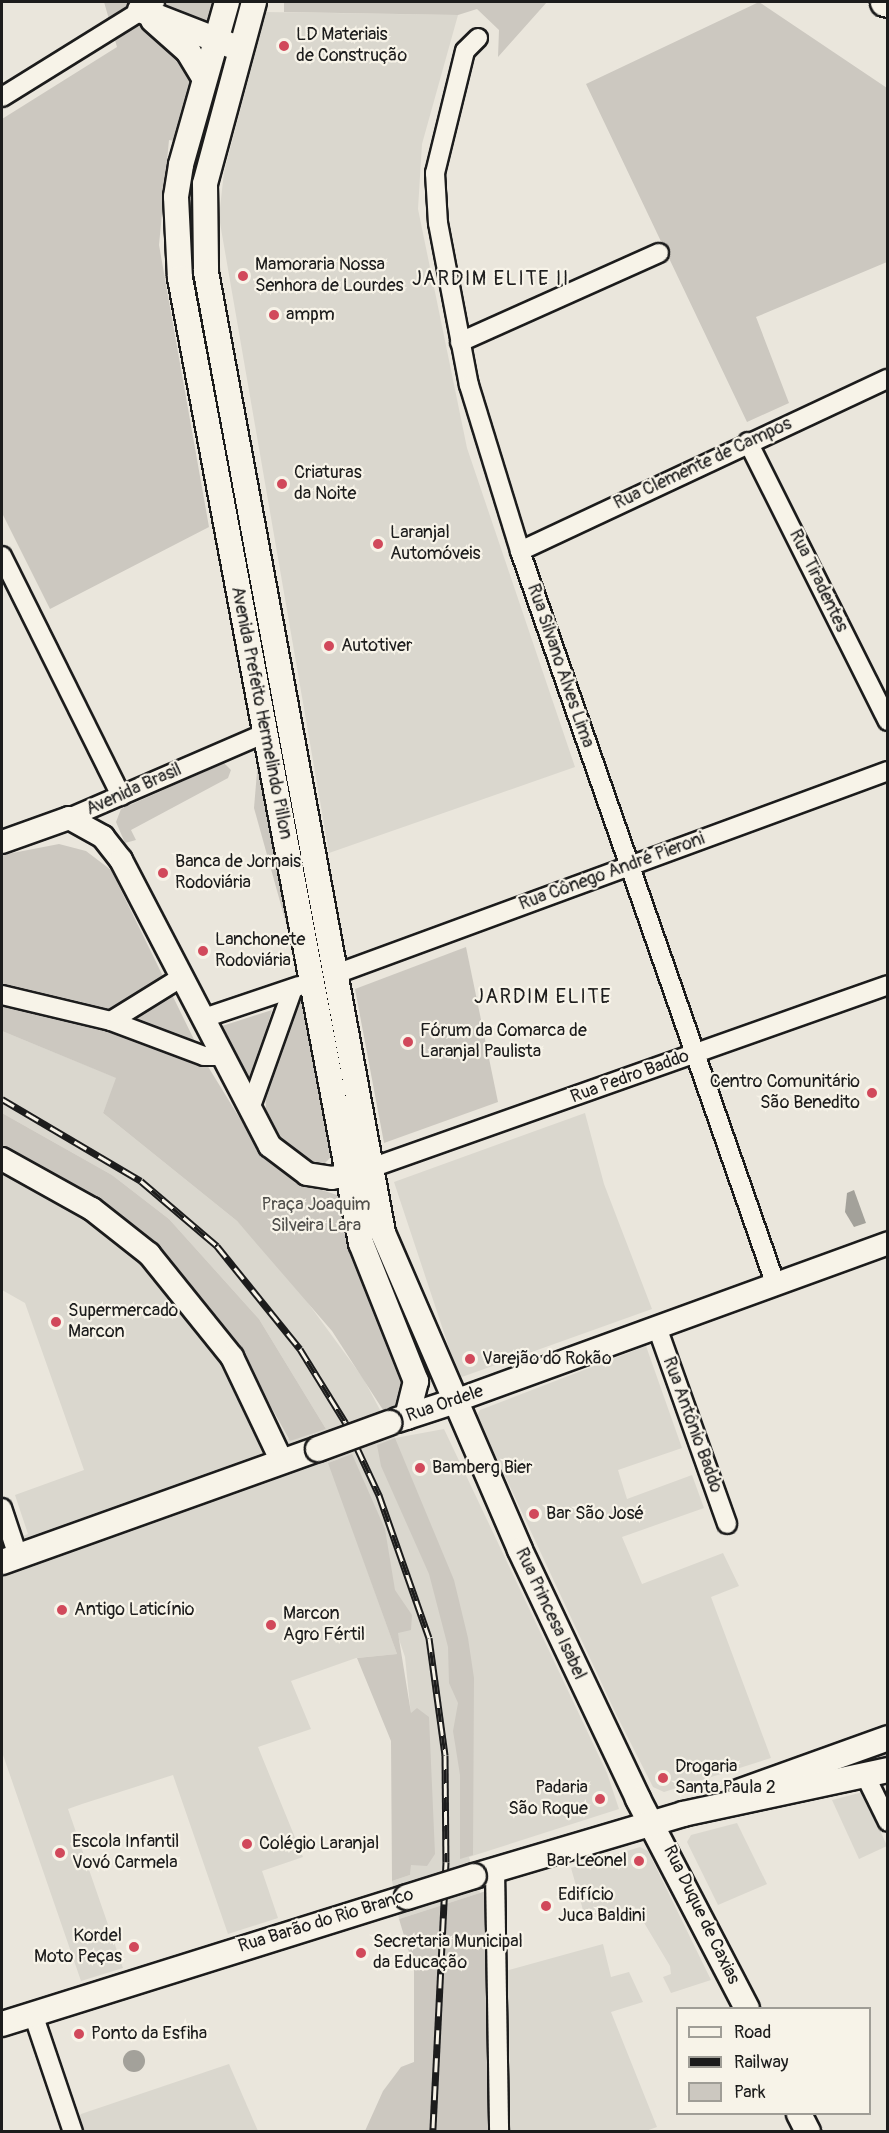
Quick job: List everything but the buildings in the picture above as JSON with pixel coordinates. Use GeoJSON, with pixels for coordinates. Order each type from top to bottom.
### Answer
{"type":"FeatureCollection","features":[{"type":"Feature","properties":{"kind":"main road","name":"Avenida Prefeito Hermelindo Pillon"},"geometry":{"type":"LineString","coordinates":[[227,2],[204,78],[176,197],[177,250],[284,833],[302,985],[348,1176],[363,1253],[414,1375],[416,1389],[398,1420]]}},
{"type":"Feature","properties":{"kind":"main road","name":"Avenida Prefeito Hermelindo Pillon"},"geometry":{"type":"LineString","coordinates":[[254,2],[205,184],[204,246],[229,397],[387,1246],[452,1402]]}},
{"type":"Feature","properties":{"kind":"main road"},"geometry":{"type":"LineString","coordinates":[[145,4],[240,50]]}},
{"type":"Feature","properties":{"kind":"main road"},"geometry":{"type":"LineString","coordinates":[[145,4],[178,40],[204,78]]}},
{"type":"Feature","properties":{"kind":"main road"},"geometry":{"type":"LineString","coordinates":[[177,250],[204,246]]}},
{"type":"Feature","properties":{"kind":"main road"},"geometry":{"type":"LineString","coordinates":[[203,401],[229,397]]}},
{"type":"Feature","properties":{"kind":"main road"},"geometry":{"type":"LineString","coordinates":[[252,663],[278,659]]}},
{"type":"Feature","properties":{"kind":"main road"},"geometry":{"type":"LineString","coordinates":[[265,733],[291,728]]}},
{"type":"Feature","properties":{"kind":"main road"},"geometry":{"type":"LineString","coordinates":[[284,833],[309,828]]}},
{"type":"Feature","properties":{"kind":"main road"},"geometry":{"type":"LineString","coordinates":[[363,1253],[387,1246]]}},
{"type":"Feature","properties":{"kind":"main road","name":"Rua Ordele"},"geometry":{"type":"LineString","coordinates":[[10,1559],[452,1402]]}},
{"type":"Feature","properties":{"kind":"main road","name":"Rua Princesa Isabel"},"geometry":{"type":"LineString","coordinates":[[452,1402],[653,1822]]}},
{"type":"Feature","properties":{"kind":"main road"},"geometry":{"type":"LineString","coordinates":[[683,1814],[888,1738]]}},
{"type":"Feature","properties":{"kind":"main road"},"geometry":{"type":"LineString","coordinates":[[683,1814],[876,1772]]}},
{"type":"Feature","properties":{"kind":"main road","name":"Rua Barão do Rio Branco"},"geometry":{"type":"LineString","coordinates":[[2,2024],[484,1873],[683,1814]]}},
{"type":"Feature","properties":{"kind":"main road","name":"Rua Duque de Caxias"},"geometry":{"type":"LineString","coordinates":[[653,1822],[746,2007]]}},
{"type":"Feature","properties":{"kind":"main road"},"geometry":{"type":"LineString","coordinates":[[800,2115],[808,2132]]}},
{"type":"Feature","properties":{"kind":"street"},"geometry":{"type":"LineString","coordinates":[[2,97],[145,4]]}},
{"type":"Feature","properties":{"kind":"street","name":"Rua Silvano Alves Lima"},"geometry":{"type":"LineString","coordinates":[[478,38],[465,51],[435,173],[438,223],[460,342],[520,551],[775,1283]]}},
{"type":"Feature","properties":{"kind":"street"},"geometry":{"type":"LineString","coordinates":[[460,342],[659,253]]}},
{"type":"Feature","properties":{"kind":"street","name":"Rua Clemente de Campos"},"geometry":{"type":"LineString","coordinates":[[520,551],[748,442],[888,379]]}},
{"type":"Feature","properties":{"kind":"street","name":"Rua Tiradentes"},"geometry":{"type":"LineString","coordinates":[[748,442],[888,720]]}},
{"type":"Feature","properties":{"kind":"street"},"geometry":{"type":"LineString","coordinates":[[2,556],[121,796]]}},
{"type":"Feature","properties":{"kind":"street","name":"Avenida Brasil"},"geometry":{"type":"LineString","coordinates":[[2,843],[69,818],[265,733]]}},
{"type":"Feature","properties":{"kind":"street","name":"Rua Cônego André Pieroni"},"geometry":{"type":"LineString","coordinates":[[336,974],[888,771]]}},
{"type":"Feature","properties":{"kind":"street"},"geometry":{"type":"LineString","coordinates":[[69,818],[92,828],[115,850],[270,1146],[290,1165],[316,1177],[348,1176],[371,1168]]}},
{"type":"Feature","properties":{"kind":"street"},"geometry":{"type":"LineString","coordinates":[[111,1021],[182,977]]}},
{"type":"Feature","properties":{"kind":"street"},"geometry":{"type":"LineString","coordinates":[[204,1018],[302,985]]}},
{"type":"Feature","properties":{"kind":"street"},"geometry":{"type":"LineString","coordinates":[[250,1109],[302,985]]}},
{"type":"Feature","properties":{"kind":"street","name":"Rua Pedro Baddo"},"geometry":{"type":"LineString","coordinates":[[371,1168],[888,985]]}},
{"type":"Feature","properties":{"kind":"street"},"geometry":{"type":"LineString","coordinates":[[2,995],[111,1021],[204,1056],[224,1056]]}},
{"type":"Feature","properties":{"kind":"street"},"geometry":{"type":"LineString","coordinates":[[2,1159],[92,1209],[149,1254],[232,1357],[282,1461]]}},
{"type":"Feature","properties":{"kind":"street","name":"Rua Ordele"},"geometry":{"type":"LineString","coordinates":[[452,1402],[888,1243]]}},
{"type":"Feature","properties":{"kind":"street","name":"Rua Antônio Baddo"},"geometry":{"type":"LineString","coordinates":[[657,1327],[727,1524]]}},
{"type":"Feature","properties":{"kind":"street"},"geometry":{"type":"LineString","coordinates":[[2,1508],[10,1559]]}},
{"type":"Feature","properties":{"kind":"street"},"geometry":{"type":"LineString","coordinates":[[876,1772],[888,1822]]}},
{"type":"Feature","properties":{"kind":"street"},"geometry":{"type":"LineString","coordinates":[[484,1873],[499,2132]]}},
{"type":"Feature","properties":{"kind":"street"},"geometry":{"type":"LineString","coordinates":[[33,2014],[72,2132]]}},
{"type":"Feature","properties":{"kind":"shaded area"},"geometry":{"type":"Polygon","coordinates":[[[266,12],[458,15],[422,144],[418,209],[467,448],[575,767],[329,853],[219,217],[224,172],[266,12]]]}},
{"type":"Feature","properties":{"kind":"shaded area"},"geometry":{"type":"Polygon","coordinates":[[[2,1031],[117,1078],[103,1113],[237,1221],[289,1277],[363,1378],[395,1438],[444,1429],[607,1773],[619,1809],[469,1857],[480,1893],[399,1919],[392,1881],[410,1875],[415,1754],[405,1657],[338,1459],[329,1463],[397,1654],[356,1658],[291,1681],[311,1729],[258,1747],[303,1857],[262,1871],[278,1918],[228,1934],[173,1775],[82,1804],[68,1809],[123,1968],[81,1981],[2,1752],[2,1544],[28,1534],[15,1495],[84,1470],[25,1303],[2,1290],[2,1147],[96,1198],[165,1255],[232,1339],[288,1439],[326,1429],[259,1319],[169,1219],[112,1175],[2,1113],[2,1031]]]}},
{"type":"Feature","properties":{"kind":"shaded area"},"geometry":{"type":"Polygon","coordinates":[[[585,1113],[604,1184],[652,1309],[459,1378],[394,1182],[585,1113]]]}},
{"type":"Feature","properties":{"kind":"shaded area"},"geometry":{"type":"Polygon","coordinates":[[[854,1190],[866,1223],[854,1227],[845,1212],[847,1193],[854,1190]]]}},
{"type":"Feature","properties":{"kind":"shaded area"},"geometry":{"type":"Polygon","coordinates":[[[646,1346],[682,1448],[618,1470],[627,1499],[692,1475],[704,1508],[622,1537],[642,1584],[723,1553],[739,1586],[711,1597],[771,1758],[664,1792],[653,1787],[616,1714],[477,1416],[480,1410],[646,1346]]]}},
{"type":"Feature","properties":{"kind":"shaded area"},"geometry":{"type":"Polygon","coordinates":[[[863,1792],[887,1846],[859,1859],[832,1800],[863,1792]]]}},
{"type":"Feature","properties":{"kind":"shaded area"},"geometry":{"type":"Polygon","coordinates":[[[737,1823],[767,1884],[718,1905],[687,1842],[691,1835],[737,1823]]]}},
{"type":"Feature","properties":{"kind":"shaded area"},"geometry":{"type":"Polygon","coordinates":[[[640,1847],[648,1851],[711,1980],[671,1993],[663,1977],[671,1974],[670,1966],[634,1906],[585,1917],[571,1868],[640,1847]]]}},
{"type":"Feature","properties":{"kind":"shaded area"},"geometry":{"type":"Polygon","coordinates":[[[603,1944],[611,1977],[629,1972],[643,2002],[611,2012],[657,2127],[643,2132],[489,2131],[487,1976],[603,1944]]]}},
{"type":"Feature","properties":{"kind":"shaded area"},"geometry":{"type":"Polygon","coordinates":[[[134,2050],[142,2053],[145,2061],[142,2069],[134,2072],[126,2069],[123,2061],[126,2053],[134,2050]]]}},
{"type":"Feature","properties":{"kind":"shaded area"},"geometry":{"type":"Polygon","coordinates":[[[229,2064],[258,2131],[71,2132],[81,2114],[229,2064]]]}},
{"type":"Feature","properties":{"kind":"green space"},"geometry":{"type":"Polygon","coordinates":[[[104,2],[217,2],[175,141],[169,140],[159,245],[209,527],[50,609],[2,513],[2,119],[117,47],[104,2]]]}},
{"type":"Feature","properties":{"kind":"green space"},"geometry":{"type":"Polygon","coordinates":[[[284,2],[547,2],[498,57],[499,30],[477,9],[458,15],[284,12],[284,2]]]}},
{"type":"Feature","properties":{"kind":"green space"},"geometry":{"type":"Polygon","coordinates":[[[759,2],[887,88],[887,262],[756,317],[789,403],[747,422],[586,84],[759,2]]]}},
{"type":"Feature","properties":{"kind":"green space"},"geometry":{"type":"Polygon","coordinates":[[[224,55],[198,158],[187,236],[193,157],[224,55]]]}},
{"type":"Feature","properties":{"kind":"green space"},"geometry":{"type":"Polygon","coordinates":[[[190,260],[194,262],[210,370],[207,368],[190,260]]]}},
{"type":"Feature","properties":{"kind":"green space"},"geometry":{"type":"Polygon","coordinates":[[[220,421],[261,636],[259,638],[218,424],[220,421]]]}},
{"type":"Feature","properties":{"kind":"green space"},"geometry":{"type":"Polygon","coordinates":[[[258,760],[296,959],[254,808],[258,760]]]}},
{"type":"Feature","properties":{"kind":"green space"},"geometry":{"type":"Polygon","coordinates":[[[224,763],[231,770],[228,778],[131,830],[136,840],[125,843],[116,822],[121,809],[224,763]]]}},
{"type":"Feature","properties":{"kind":"green space"},"geometry":{"type":"Polygon","coordinates":[[[59,844],[86,851],[111,870],[204,1060],[261,1153],[294,1181],[340,1196],[404,1378],[399,1404],[390,1411],[385,1413],[332,1331],[237,1221],[103,1113],[116,1078],[2,1031],[2,855],[59,844]]]}},
{"type":"Feature","properties":{"kind":"green space"},"geometry":{"type":"Polygon","coordinates":[[[466,947],[498,1102],[384,1143],[355,989],[466,947]]]}},
{"type":"Feature","properties":{"kind":"green space","name":"Praça Joaquim Silveira Lara"},"geometry":{"type":"Polygon","coordinates":[[[301,1002],[333,1155],[322,1166],[284,1147],[266,1109],[265,1090],[296,1003],[301,1002]]]}},
{"type":"Feature","properties":{"kind":"green space"},"geometry":{"type":"Polygon","coordinates":[[[272,1010],[253,1075],[248,1077],[222,1026],[272,1010]]]}},
{"type":"Feature","properties":{"kind":"green space"},"geometry":{"type":"Polygon","coordinates":[[[2,1113],[112,1175],[169,1219],[259,1319],[326,1429],[290,1441],[242,1354],[182,1274],[107,1206],[2,1147],[2,1113]]]}},
{"type":"Feature","properties":{"kind":"green space"},"geometry":{"type":"Polygon","coordinates":[[[379,1263],[429,1369],[428,1374],[424,1371],[379,1263]]]}},
{"type":"Feature","properties":{"kind":"green space"},"geometry":{"type":"Polygon","coordinates":[[[395,1438],[454,1580],[468,1638],[474,1678],[473,1855],[460,1859],[460,1775],[453,1731],[458,1703],[449,1683],[448,1647],[429,1574],[381,1466],[377,1445],[395,1438]]]}},
{"type":"Feature","properties":{"kind":"green space"},"geometry":{"type":"Polygon","coordinates":[[[352,1454],[385,1529],[395,1590],[412,1615],[411,1630],[398,1633],[411,1713],[417,1708],[429,1717],[435,1854],[427,1866],[411,1865],[410,1875],[392,1881],[391,1741],[357,1658],[397,1654],[328,1463],[352,1454]]]}},
{"type":"Feature","properties":{"kind":"green space"},"geometry":{"type":"Polygon","coordinates":[[[887,1748],[887,1761],[822,1776],[820,1769],[887,1748]]]}},
{"type":"Feature","properties":{"kind":"green space"},"geometry":{"type":"Polygon","coordinates":[[[486,1891],[489,2131],[365,2131],[383,2091],[401,2067],[414,2062],[414,1969],[399,1919],[486,1891]]]}},
{"type":"Feature","properties":{"kind":"railway"},"geometry":{"type":"LineString","coordinates":[[2,1099],[141,1181],[217,1246],[300,1349],[345,1422],[379,1495],[429,1638],[445,1755],[446,1862],[433,2132]]}},
{"type":"Feature","properties":{"kind":"place","name":"LD Materiais de Construção"},"geometry":{"type":"Point","coordinates":[284,46]}},
{"type":"Feature","properties":{"kind":"place","name":"Mamoraria Nossa Senhora de Lourdes"},"geometry":{"type":"Point","coordinates":[243,276]}},
{"type":"Feature","properties":{"kind":"place","name":"ampm"},"geometry":{"type":"Point","coordinates":[274,315]}},
{"type":"Feature","properties":{"kind":"place","name":"Criaturas da Noite"},"geometry":{"type":"Point","coordinates":[282,484]}},
{"type":"Feature","properties":{"kind":"place","name":"Laranjal Automóveis"},"geometry":{"type":"Point","coordinates":[378,544]}},
{"type":"Feature","properties":{"kind":"place","name":"Autotiver"},"geometry":{"type":"Point","coordinates":[329,646]}},
{"type":"Feature","properties":{"kind":"place","name":"Banca de Jornais Rodoviária"},"geometry":{"type":"Point","coordinates":[163,873]}},
{"type":"Feature","properties":{"kind":"place","name":"Lanchonete Rodoviária"},"geometry":{"type":"Point","coordinates":[203,951]}},
{"type":"Feature","properties":{"kind":"place","name":"Fórum da Comarca de Laranjal Paulista"},"geometry":{"type":"Point","coordinates":[408,1042]}},
{"type":"Feature","properties":{"kind":"place","name":"Centro Comunitário São Benedito"},"geometry":{"type":"Point","coordinates":[872,1093]}},
{"type":"Feature","properties":{"kind":"place","name":"Supermercado Marcon"},"geometry":{"type":"Point","coordinates":[56,1322]}},
{"type":"Feature","properties":{"kind":"place","name":"Varejão do Rokão"},"geometry":{"type":"Point","coordinates":[470,1359]}},
{"type":"Feature","properties":{"kind":"place","name":"Bamberg Bier"},"geometry":{"type":"Point","coordinates":[420,1468]}},
{"type":"Feature","properties":{"kind":"place","name":"Bar São José"},"geometry":{"type":"Point","coordinates":[534,1514]}},
{"type":"Feature","properties":{"kind":"place","name":"Antigo Laticínio"},"geometry":{"type":"Point","coordinates":[62,1610]}},
{"type":"Feature","properties":{"kind":"place","name":"Marcon Agro Fértil"},"geometry":{"type":"Point","coordinates":[271,1625]}},
{"type":"Feature","properties":{"kind":"place","name":"Drogaria Santa Paula 2"},"geometry":{"type":"Point","coordinates":[663,1778]}},
{"type":"Feature","properties":{"kind":"place","name":"Padaria São Roque"},"geometry":{"type":"Point","coordinates":[600,1799]}},
{"type":"Feature","properties":{"kind":"place","name":"Colégio Laranjal"},"geometry":{"type":"Point","coordinates":[247,1844]}},
{"type":"Feature","properties":{"kind":"place","name":"Escola Infantil Vovó Carmela"},"geometry":{"type":"Point","coordinates":[60,1853]}},
{"type":"Feature","properties":{"kind":"place","name":"Bar Leonel"},"geometry":{"type":"Point","coordinates":[639,1861]}},
{"type":"Feature","properties":{"kind":"place","name":"Edifício Juca Baldini"},"geometry":{"type":"Point","coordinates":[546,1906]}},
{"type":"Feature","properties":{"kind":"place","name":"Kordel Moto Peças"},"geometry":{"type":"Point","coordinates":[134,1947]}},
{"type":"Feature","properties":{"kind":"place","name":"Secretaria Municipal da Educação"},"geometry":{"type":"Point","coordinates":[361,1953]}},
{"type":"Feature","properties":{"kind":"place","name":"Ponto da Esfiha"},"geometry":{"type":"Point","coordinates":[79,2034]}},
{"type":"Feature","properties":{"kind":"district","name":"JARDIM ELITE II"},"geometry":{"type":"Point","coordinates":[491,278]}},
{"type":"Feature","properties":{"kind":"district","name":"JARDIM ELITE"},"geometry":{"type":"Point","coordinates":[543,996]}}]}
